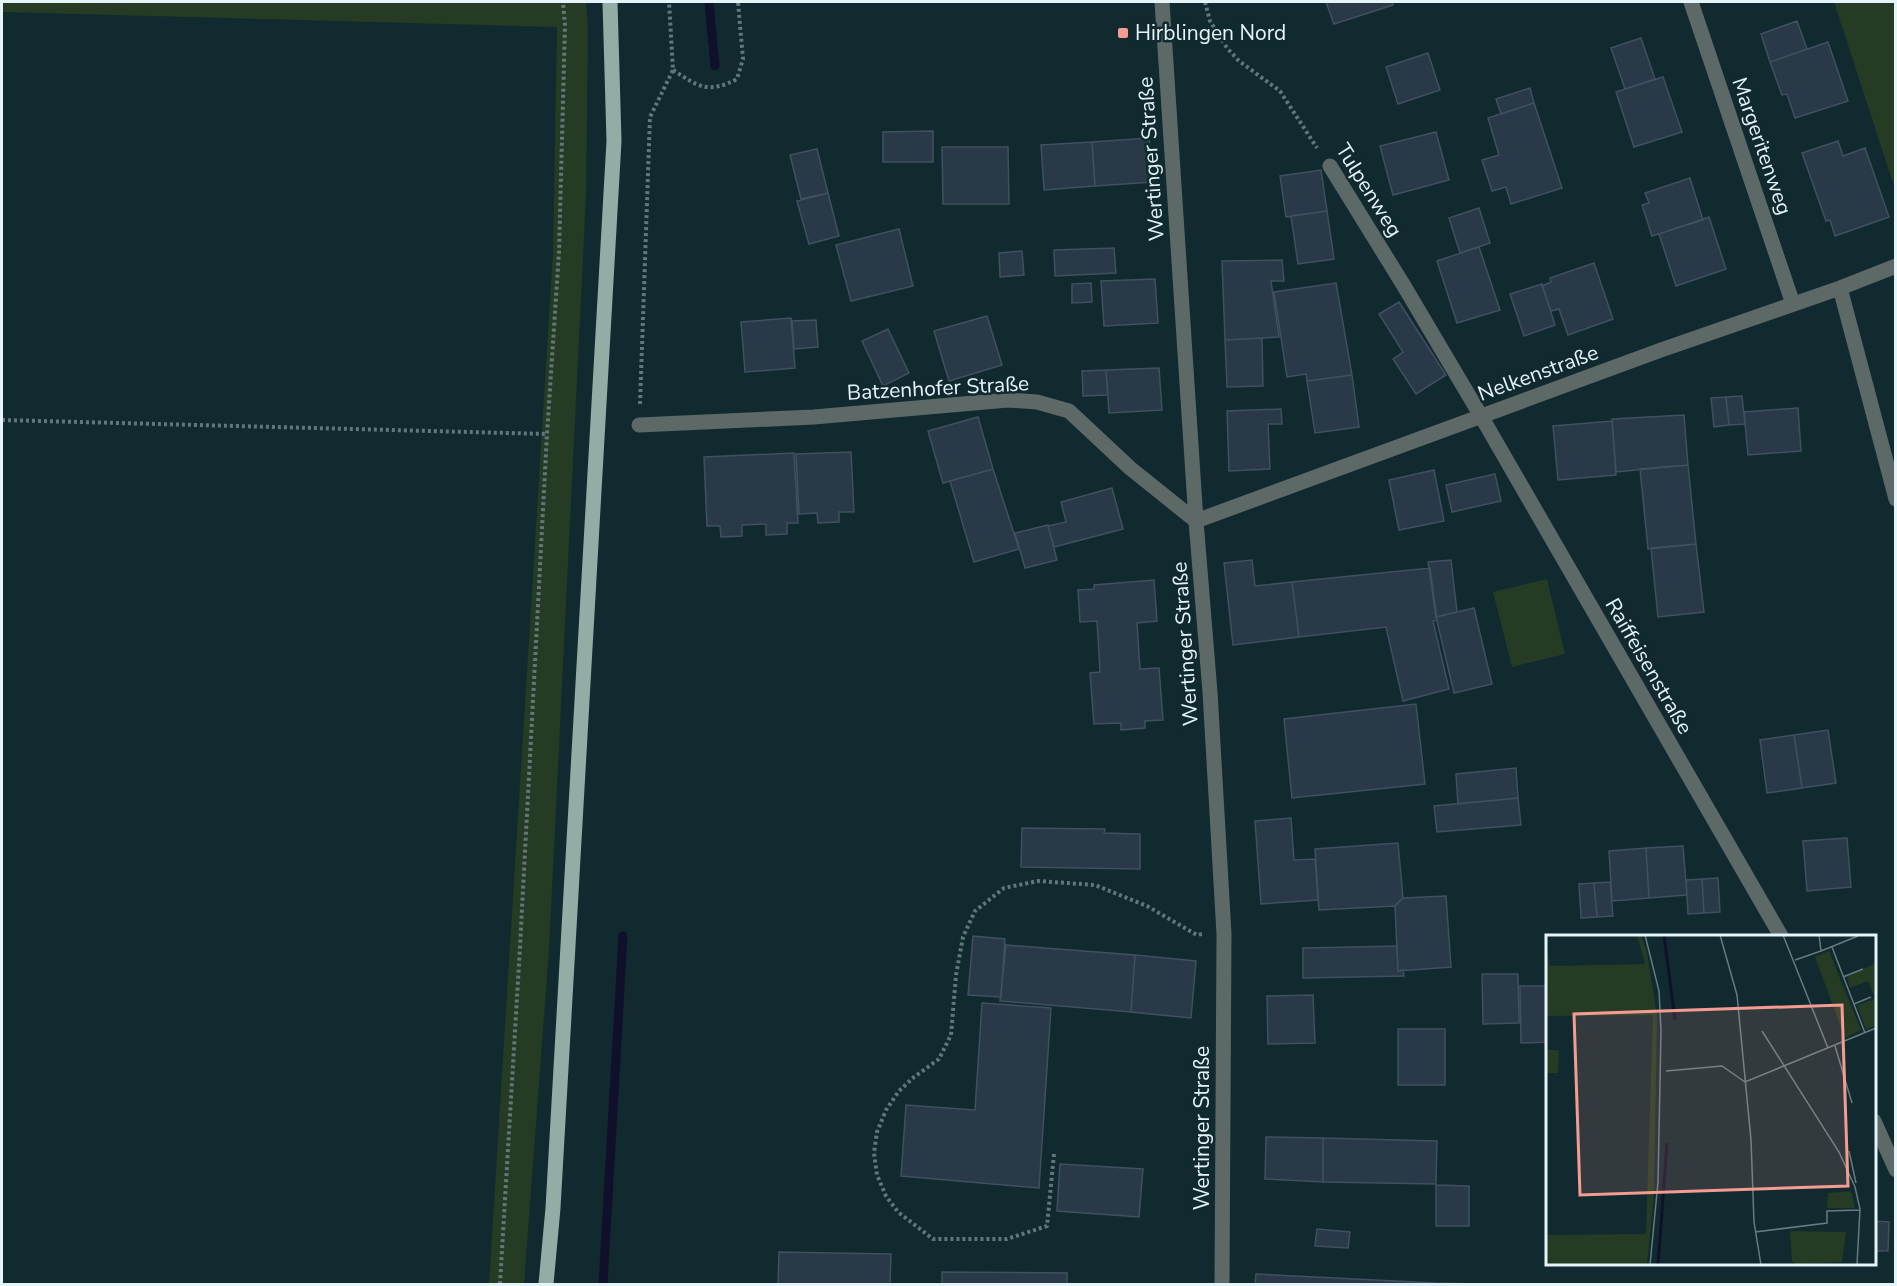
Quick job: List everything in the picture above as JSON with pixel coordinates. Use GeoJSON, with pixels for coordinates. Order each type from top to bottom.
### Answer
{"type":"FeatureCollection","features":[{"type":"Feature","properties":{"kind":"main road"},"geometry":{"type":"LineString","coordinates":[[546,1284],[553,1208],[614,141],[610,2]]}},
{"type":"Feature","properties":{"kind":"street","name":"Wertinger Straße"},"geometry":{"type":"LineString","coordinates":[[1162,2],[1196,521],[1210,692],[1224,934],[1222,1284]]}},
{"type":"Feature","properties":{"kind":"street","name":"Margeritenweg"},"geometry":{"type":"LineString","coordinates":[[1691,2],[1793,304]]}},
{"type":"Feature","properties":{"kind":"street","name":"Tulpenweg"},"geometry":{"type":"LineString","coordinates":[[1330,166],[1480,416]]}},
{"type":"Feature","properties":{"kind":"street","name":"Nelkenstraße"},"geometry":{"type":"LineString","coordinates":[[1196,521],[1896,266]]}},
{"type":"Feature","properties":{"kind":"street"},"geometry":{"type":"LineString","coordinates":[[1840,288],[1896,499]]}},
{"type":"Feature","properties":{"kind":"street","name":"Batzenhofer Straße"},"geometry":{"type":"LineString","coordinates":[[639,425],[814,417],[1008,400],[1037,402],[1069,411],[1130,468],[1196,521]]}},
{"type":"Feature","properties":{"kind":"street","name":"Raiffeisenstraße"},"geometry":{"type":"LineString","coordinates":[[1480,416],[1780,935]]}},
{"type":"Feature","properties":{"kind":"street"},"geometry":{"type":"LineString","coordinates":[[1876,1123],[1896,1170]]}},
{"type":"Feature","properties":{"kind":"path"},"geometry":{"type":"LineString","coordinates":[[500,1284],[559,252],[565,25],[563,2]]}},
{"type":"Feature","properties":{"kind":"path"},"geometry":{"type":"LineString","coordinates":[[639,425],[650,117],[673,70],[669,2]]}},
{"type":"Feature","properties":{"kind":"path"},"geometry":{"type":"LineString","coordinates":[[673,70],[698,86],[721,87],[737,79],[743,59],[738,2]]}},
{"type":"Feature","properties":{"kind":"path","name":"Tulpenweg"},"geometry":{"type":"LineString","coordinates":[[1205,2],[1210,21],[1227,48],[1239,61],[1280,91],[1330,166]]}},
{"type":"Feature","properties":{"kind":"path"},"geometry":{"type":"LineString","coordinates":[[2,420],[547,434]]}},
{"type":"Feature","properties":{"kind":"path"},"geometry":{"type":"LineString","coordinates":[[1054,1154],[1047,1226],[1007,1239],[933,1239],[898,1212],[886,1196],[877,1175],[874,1153],[877,1132],[886,1110],[899,1091],[939,1059],[951,1035],[956,975],[963,937],[975,911],[1004,888],[1038,881],[1095,885],[1147,906],[1197,935],[1224,934]]}},
{"type":"Feature","properties":{"kind":"green space"},"geometry":{"type":"Polygon","coordinates":[[[2,2],[586,2],[588,28],[586,196],[549,950],[524,1284],[489,1284],[553,252],[557,27],[2,12],[2,2]]]}},
{"type":"Feature","properties":{"kind":"green space"},"geometry":{"type":"Polygon","coordinates":[[[1834,2],[1895,2],[1895,189],[1834,2]]]}},
{"type":"Feature","properties":{"kind":"green space"},"geometry":{"type":"Polygon","coordinates":[[[1547,579],[1565,654],[1512,667],[1493,592],[1547,579]]]}},
{"type":"Feature","properties":{"kind":"building"},"geometry":{"type":"Polygon","coordinates":[[[1326,2],[1392,2],[1393,5],[1334,24],[1326,2]]]}},
{"type":"Feature","properties":{"kind":"building"},"geometry":{"type":"Polygon","coordinates":[[[1797,21],[1807,49],[1770,62],[1761,34],[1797,21]]]}},
{"type":"Feature","properties":{"kind":"building"},"geometry":{"type":"Polygon","coordinates":[[[1641,38],[1655,79],[1625,89],[1611,48],[1641,38]]]}},
{"type":"Feature","properties":{"kind":"building"},"geometry":{"type":"Polygon","coordinates":[[[1828,42],[1848,101],[1795,118],[1787,94],[1782,95],[1770,62],[1828,42]]]}},
{"type":"Feature","properties":{"kind":"building"},"geometry":{"type":"Polygon","coordinates":[[[1428,53],[1440,90],[1398,104],[1386,67],[1428,53]]]}},
{"type":"Feature","properties":{"kind":"building"},"geometry":{"type":"Polygon","coordinates":[[[1663,77],[1682,132],[1634,147],[1616,92],[1663,77]]]}},
{"type":"Feature","properties":{"kind":"building"},"geometry":{"type":"Polygon","coordinates":[[[1530,88],[1534,103],[1501,114],[1496,99],[1530,88]]]}},
{"type":"Feature","properties":{"kind":"building"},"geometry":{"type":"Polygon","coordinates":[[[1534,103],[1562,188],[1511,204],[1506,187],[1492,191],[1482,160],[1499,155],[1488,118],[1534,103]]]}},
{"type":"Feature","properties":{"kind":"building"},"geometry":{"type":"Polygon","coordinates":[[[933,131],[933,162],[883,162],[883,132],[933,131]]]}},
{"type":"Feature","properties":{"kind":"building"},"geometry":{"type":"Polygon","coordinates":[[[1436,132],[1449,180],[1393,195],[1380,146],[1436,132]]]}},
{"type":"Feature","properties":{"kind":"building"},"geometry":{"type":"Polygon","coordinates":[[[1149,138],[1153,182],[1095,186],[1092,142],[1149,138]]]}},
{"type":"Feature","properties":{"kind":"building"},"geometry":{"type":"Polygon","coordinates":[[[1838,141],[1843,156],[1865,148],[1889,217],[1835,236],[1830,220],[1826,221],[1802,153],[1838,141]]]}},
{"type":"Feature","properties":{"kind":"building"},"geometry":{"type":"Polygon","coordinates":[[[1092,142],[1095,186],[1044,190],[1041,145],[1092,142]]]}},
{"type":"Feature","properties":{"kind":"building"},"geometry":{"type":"Polygon","coordinates":[[[942,147],[1008,147],[1009,204],[943,204],[942,147]]]}},
{"type":"Feature","properties":{"kind":"building"},"geometry":{"type":"Polygon","coordinates":[[[817,149],[828,193],[801,199],[790,155],[817,149]]]}},
{"type":"Feature","properties":{"kind":"building"},"geometry":{"type":"Polygon","coordinates":[[[1321,170],[1327,211],[1286,217],[1280,176],[1321,170]]]}},
{"type":"Feature","properties":{"kind":"building"},"geometry":{"type":"Polygon","coordinates":[[[1690,178],[1703,220],[1652,236],[1642,205],[1649,203],[1645,193],[1690,178]]]}},
{"type":"Feature","properties":{"kind":"building"},"geometry":{"type":"Polygon","coordinates":[[[828,193],[839,236],[809,244],[797,201],[828,193]]]}},
{"type":"Feature","properties":{"kind":"building"},"geometry":{"type":"Polygon","coordinates":[[[1479,208],[1490,243],[1460,253],[1449,218],[1479,208]]]}},
{"type":"Feature","properties":{"kind":"building"},"geometry":{"type":"Polygon","coordinates":[[[1327,211],[1334,259],[1298,264],[1291,216],[1327,211]]]}},
{"type":"Feature","properties":{"kind":"building"},"geometry":{"type":"Polygon","coordinates":[[[1709,217],[1726,269],[1676,286],[1659,234],[1709,217]]]}},
{"type":"Feature","properties":{"kind":"building"},"geometry":{"type":"Polygon","coordinates":[[[899,229],[913,286],[851,301],[836,245],[899,229]]]}},
{"type":"Feature","properties":{"kind":"building"},"geometry":{"type":"Polygon","coordinates":[[[1479,247],[1500,310],[1457,323],[1437,261],[1479,247]]]}},
{"type":"Feature","properties":{"kind":"building"},"geometry":{"type":"Polygon","coordinates":[[[1114,248],[1116,273],[1055,276],[1054,250],[1114,248]]]}},
{"type":"Feature","properties":{"kind":"building"},"geometry":{"type":"Polygon","coordinates":[[[1022,251],[1024,275],[1000,277],[999,253],[1022,251]]]}},
{"type":"Feature","properties":{"kind":"building"},"geometry":{"type":"Polygon","coordinates":[[[1282,260],[1284,281],[1271,281],[1279,337],[1225,340],[1222,261],[1282,260]]]}},
{"type":"Feature","properties":{"kind":"building"},"geometry":{"type":"Polygon","coordinates":[[[1594,263],[1613,319],[1568,335],[1559,309],[1551,311],[1542,286],[1551,282],[1550,278],[1594,263]]]}},
{"type":"Feature","properties":{"kind":"building"},"geometry":{"type":"Polygon","coordinates":[[[1155,279],[1158,323],[1104,326],[1101,281],[1155,279]]]}},
{"type":"Feature","properties":{"kind":"building"},"geometry":{"type":"Polygon","coordinates":[[[1091,283],[1092,302],[1072,303],[1072,284],[1091,283]]]}},
{"type":"Feature","properties":{"kind":"building"},"geometry":{"type":"Polygon","coordinates":[[[1336,283],[1352,375],[1307,381],[1306,374],[1287,377],[1274,292],[1336,283]]]}},
{"type":"Feature","properties":{"kind":"building"},"geometry":{"type":"Polygon","coordinates":[[[1542,284],[1555,325],[1524,336],[1510,294],[1542,284]]]}},
{"type":"Feature","properties":{"kind":"building"},"geometry":{"type":"Polygon","coordinates":[[[1399,302],[1446,375],[1416,394],[1393,359],[1403,352],[1379,314],[1399,302]]]}},
{"type":"Feature","properties":{"kind":"building"},"geometry":{"type":"Polygon","coordinates":[[[987,316],[1002,365],[949,381],[934,331],[987,316]]]}},
{"type":"Feature","properties":{"kind":"building"},"geometry":{"type":"Polygon","coordinates":[[[791,318],[795,368],[745,372],[741,322],[791,318]]]}},
{"type":"Feature","properties":{"kind":"building"},"geometry":{"type":"Polygon","coordinates":[[[816,320],[818,347],[794,349],[792,321],[816,320]]]}},
{"type":"Feature","properties":{"kind":"building"},"geometry":{"type":"Polygon","coordinates":[[[888,329],[909,373],[883,386],[862,341],[888,329]]]}},
{"type":"Feature","properties":{"kind":"building"},"geometry":{"type":"Polygon","coordinates":[[[1262,338],[1263,386],[1227,387],[1225,340],[1262,338]]]}},
{"type":"Feature","properties":{"kind":"building"},"geometry":{"type":"Polygon","coordinates":[[[1159,368],[1162,410],[1109,413],[1106,370],[1159,368]]]}},
{"type":"Feature","properties":{"kind":"building"},"geometry":{"type":"Polygon","coordinates":[[[1106,370],[1108,395],[1083,396],[1082,371],[1106,370]]]}},
{"type":"Feature","properties":{"kind":"building"},"geometry":{"type":"Polygon","coordinates":[[[1352,375],[1359,427],[1315,433],[1307,381],[1352,375]]]}},
{"type":"Feature","properties":{"kind":"building"},"geometry":{"type":"Polygon","coordinates":[[[1742,396],[1745,424],[1729,425],[1726,397],[1742,396]]]}},
{"type":"Feature","properties":{"kind":"building"},"geometry":{"type":"Polygon","coordinates":[[[1726,397],[1729,425],[1714,427],[1711,398],[1726,397]]]}},
{"type":"Feature","properties":{"kind":"building"},"geometry":{"type":"Polygon","coordinates":[[[1798,408],[1801,451],[1748,455],[1744,412],[1798,408]]]}},
{"type":"Feature","properties":{"kind":"building"},"geometry":{"type":"Polygon","coordinates":[[[1281,409],[1282,424],[1268,424],[1270,469],[1229,471],[1227,411],[1281,409]]]}},
{"type":"Feature","properties":{"kind":"building"},"geometry":{"type":"Polygon","coordinates":[[[1684,415],[1688,465],[1616,472],[1612,419],[1684,415]]]}},
{"type":"Feature","properties":{"kind":"building"},"geometry":{"type":"Polygon","coordinates":[[[978,417],[993,469],[943,483],[928,431],[978,417]]]}},
{"type":"Feature","properties":{"kind":"building"},"geometry":{"type":"Polygon","coordinates":[[[1612,421],[1616,475],[1558,480],[1553,426],[1612,421]]]}},
{"type":"Feature","properties":{"kind":"building"},"geometry":{"type":"Polygon","coordinates":[[[851,452],[854,512],[839,512],[839,522],[818,523],[817,513],[799,514],[796,454],[851,452]]]}},
{"type":"Feature","properties":{"kind":"building"},"geometry":{"type":"Polygon","coordinates":[[[794,453],[798,523],[787,523],[787,534],[766,535],[766,524],[742,525],[742,536],[721,537],[720,526],[707,526],[704,457],[794,453]]]}},
{"type":"Feature","properties":{"kind":"building"},"geometry":{"type":"Polygon","coordinates":[[[1688,465],[1696,544],[1648,549],[1640,469],[1688,465]]]}},
{"type":"Feature","properties":{"kind":"building"},"geometry":{"type":"Polygon","coordinates":[[[993,469],[1019,549],[974,562],[950,481],[993,469]]]}},
{"type":"Feature","properties":{"kind":"building"},"geometry":{"type":"Polygon","coordinates":[[[1434,470],[1444,521],[1399,530],[1389,480],[1434,470]]]}},
{"type":"Feature","properties":{"kind":"building"},"geometry":{"type":"Polygon","coordinates":[[[1495,474],[1501,501],[1452,512],[1446,485],[1495,474]]]}},
{"type":"Feature","properties":{"kind":"building"},"geometry":{"type":"Polygon","coordinates":[[[1112,488],[1123,529],[1054,547],[1048,526],[1066,522],[1061,502],[1112,488]]]}},
{"type":"Feature","properties":{"kind":"building"},"geometry":{"type":"Polygon","coordinates":[[[1048,525],[1057,560],[1025,568],[1015,533],[1048,525]]]}},
{"type":"Feature","properties":{"kind":"building"},"geometry":{"type":"Polygon","coordinates":[[[1696,544],[1704,612],[1658,617],[1651,548],[1696,544]]]}},
{"type":"Feature","properties":{"kind":"building"},"geometry":{"type":"Polygon","coordinates":[[[1252,560],[1255,586],[1292,582],[1299,637],[1233,645],[1224,563],[1252,560]]]}},
{"type":"Feature","properties":{"kind":"building"},"geometry":{"type":"Polygon","coordinates":[[[1451,560],[1457,612],[1436,617],[1428,562],[1451,560]]]}},
{"type":"Feature","properties":{"kind":"building"},"geometry":{"type":"Polygon","coordinates":[[[1430,568],[1437,620],[1433,621],[1449,689],[1403,701],[1386,627],[1299,637],[1292,582],[1430,568]]]}},
{"type":"Feature","properties":{"kind":"building"},"geometry":{"type":"Polygon","coordinates":[[[1154,580],[1157,621],[1137,623],[1140,669],[1159,668],[1163,720],[1145,721],[1145,728],[1121,730],[1121,723],[1094,724],[1090,673],[1100,672],[1097,621],[1080,622],[1078,590],[1094,589],[1094,585],[1154,580]]]}},
{"type":"Feature","properties":{"kind":"building"},"geometry":{"type":"Polygon","coordinates":[[[1474,608],[1492,684],[1454,693],[1436,617],[1474,608]]]}},
{"type":"Feature","properties":{"kind":"building"},"geometry":{"type":"Polygon","coordinates":[[[1416,704],[1425,784],[1292,798],[1284,719],[1416,704]]]}},
{"type":"Feature","properties":{"kind":"building"},"geometry":{"type":"Polygon","coordinates":[[[1828,730],[1836,783],[1802,788],[1794,735],[1828,730]]]}},
{"type":"Feature","properties":{"kind":"building"},"geometry":{"type":"Polygon","coordinates":[[[1794,735],[1802,788],[1767,793],[1760,740],[1794,735]]]}},
{"type":"Feature","properties":{"kind":"building"},"geometry":{"type":"Polygon","coordinates":[[[1516,768],[1518,798],[1458,804],[1456,774],[1516,768]]]}},
{"type":"Feature","properties":{"kind":"building"},"geometry":{"type":"Polygon","coordinates":[[[1518,798],[1521,825],[1437,832],[1434,806],[1518,798]]]}},
{"type":"Feature","properties":{"kind":"building"},"geometry":{"type":"Polygon","coordinates":[[[1291,818],[1294,860],[1315,859],[1318,900],[1261,904],[1255,821],[1291,818]]]}},
{"type":"Feature","properties":{"kind":"building"},"geometry":{"type":"Polygon","coordinates":[[[1022,828],[1105,829],[1104,833],[1140,834],[1140,869],[1021,867],[1022,828]]]}},
{"type":"Feature","properties":{"kind":"building"},"geometry":{"type":"Polygon","coordinates":[[[1847,838],[1851,887],[1807,891],[1803,841],[1847,838]]]}},
{"type":"Feature","properties":{"kind":"building"},"geometry":{"type":"Polygon","coordinates":[[[1398,843],[1403,898],[1395,906],[1319,910],[1315,849],[1398,843]]]}},
{"type":"Feature","properties":{"kind":"building"},"geometry":{"type":"Polygon","coordinates":[[[1683,846],[1687,895],[1649,898],[1646,848],[1683,846]]]}},
{"type":"Feature","properties":{"kind":"building"},"geometry":{"type":"Polygon","coordinates":[[[1646,848],[1649,898],[1612,901],[1609,851],[1646,848]]]}},
{"type":"Feature","properties":{"kind":"building"},"geometry":{"type":"Polygon","coordinates":[[[1718,878],[1720,912],[1704,913],[1702,879],[1718,878]]]}},
{"type":"Feature","properties":{"kind":"building"},"geometry":{"type":"Polygon","coordinates":[[[1702,879],[1704,913],[1688,914],[1686,880],[1702,879]]]}},
{"type":"Feature","properties":{"kind":"building"},"geometry":{"type":"Polygon","coordinates":[[[1610,882],[1613,916],[1597,917],[1594,883],[1610,882]]]}},
{"type":"Feature","properties":{"kind":"building"},"geometry":{"type":"Polygon","coordinates":[[[1594,883],[1597,917],[1581,918],[1579,884],[1594,883]]]}},
{"type":"Feature","properties":{"kind":"building"},"geometry":{"type":"Polygon","coordinates":[[[1446,896],[1451,967],[1398,971],[1395,906],[1403,898],[1446,896]]]}},
{"type":"Feature","properties":{"kind":"building"},"geometry":{"type":"Polygon","coordinates":[[[973,936],[1005,939],[1001,997],[968,995],[973,936]]]}},
{"type":"Feature","properties":{"kind":"building"},"geometry":{"type":"Polygon","coordinates":[[[1006,945],[1135,955],[1131,1012],[1000,1001],[1006,945]]]}},
{"type":"Feature","properties":{"kind":"building"},"geometry":{"type":"Polygon","coordinates":[[[1397,946],[1398,971],[1403,970],[1404,976],[1303,978],[1303,948],[1397,946]]]}},
{"type":"Feature","properties":{"kind":"building"},"geometry":{"type":"Polygon","coordinates":[[[1135,955],[1196,961],[1191,1018],[1131,1012],[1135,955]]]}},
{"type":"Feature","properties":{"kind":"building"},"geometry":{"type":"Polygon","coordinates":[[[1482,974],[1518,974],[1519,1023],[1483,1024],[1482,974]]]}},
{"type":"Feature","properties":{"kind":"building"},"geometry":{"type":"Polygon","coordinates":[[[1520,986],[1546,986],[1546,1042],[1521,1043],[1520,986]]]}},
{"type":"Feature","properties":{"kind":"building"},"geometry":{"type":"Polygon","coordinates":[[[1313,995],[1315,1043],[1268,1044],[1267,996],[1313,995]]]}},
{"type":"Feature","properties":{"kind":"building"},"geometry":{"type":"Polygon","coordinates":[[[982,1003],[1051,1008],[1039,1188],[901,1176],[906,1105],[975,1110],[982,1003]]]}},
{"type":"Feature","properties":{"kind":"building"},"geometry":{"type":"Polygon","coordinates":[[[1398,1029],[1445,1029],[1445,1085],[1398,1085],[1398,1029]]]}},
{"type":"Feature","properties":{"kind":"building"},"geometry":{"type":"Polygon","coordinates":[[[1266,1137],[1323,1138],[1323,1182],[1265,1179],[1266,1137]]]}},
{"type":"Feature","properties":{"kind":"building"},"geometry":{"type":"Polygon","coordinates":[[[1323,1138],[1437,1141],[1436,1184],[1323,1182],[1323,1138]]]}},
{"type":"Feature","properties":{"kind":"building"},"geometry":{"type":"Polygon","coordinates":[[[1060,1164],[1143,1169],[1139,1217],[1057,1211],[1060,1164]]]}},
{"type":"Feature","properties":{"kind":"building"},"geometry":{"type":"Polygon","coordinates":[[[1436,1185],[1469,1186],[1469,1226],[1436,1226],[1436,1185]]]}},
{"type":"Feature","properties":{"kind":"building"},"geometry":{"type":"Polygon","coordinates":[[[1876,1221],[1889,1222],[1888,1251],[1876,1251],[1876,1221]]]}},
{"type":"Feature","properties":{"kind":"building"},"geometry":{"type":"Polygon","coordinates":[[[1317,1229],[1350,1232],[1348,1248],[1315,1246],[1317,1229]]]}},
{"type":"Feature","properties":{"kind":"building"},"geometry":{"type":"Polygon","coordinates":[[[779,1252],[891,1254],[890,1284],[778,1284],[779,1252]]]}},
{"type":"Feature","properties":{"kind":"building"},"geometry":{"type":"Polygon","coordinates":[[[942,1272],[1067,1273],[1067,1284],[942,1284],[942,1272]]]}},
{"type":"Feature","properties":{"kind":"building"},"geometry":{"type":"Polygon","coordinates":[[[1256,1274],[1435,1283],[1435,1284],[1255,1284],[1256,1274]]]}},
{"type":"Feature","properties":{"kind":"waterway"},"geometry":{"type":"LineString","coordinates":[[709,2],[715,66]]}},
{"type":"Feature","properties":{"kind":"waterway"},"geometry":{"type":"LineString","coordinates":[[603,1284],[623,936]]}},
{"type":"Feature","properties":{"kind":"place","name":"Hirblingen Nord"},"geometry":{"type":"Point","coordinates":[1123,33]}}]}
